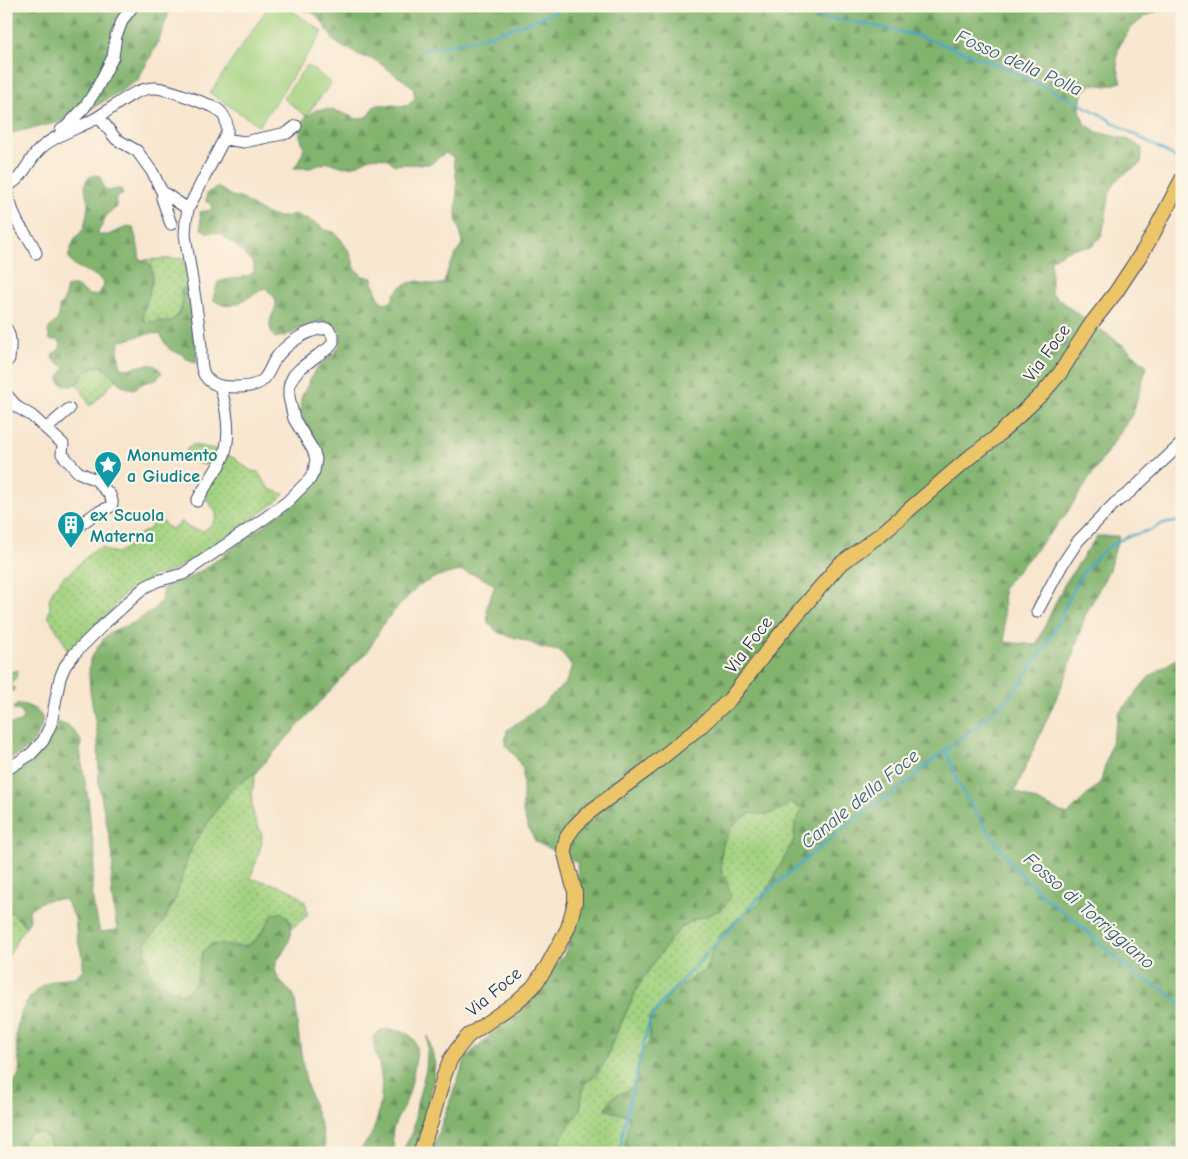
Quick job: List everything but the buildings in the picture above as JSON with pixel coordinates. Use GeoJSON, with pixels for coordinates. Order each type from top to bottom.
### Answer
{"type":"FeatureCollection","features":[{"type":"Feature","properties":{"kind":"main road","name":"Via Foce"},"geometry":{"type":"LineString","coordinates":[[420,1153],[450,1060],[468,1036],[516,1003],[532,986],[546,968],[568,928],[575,902],[575,892],[564,850],[567,837],[574,827],[587,814],[694,732],[730,699],[777,638],[839,566],[881,534],[971,456],[994,439],[1043,394],[1060,374],[1091,324],[1116,292],[1143,251],[1182,179]]}},
{"type":"Feature","properties":{"kind":"street"},"geometry":{"type":"LineString","coordinates":[[33,155],[32,148],[36,142],[66,127],[84,108],[96,90],[113,57],[116,36],[123,19],[133,6]]}},
{"type":"Feature","properties":{"kind":"street"},"geometry":{"type":"LineString","coordinates":[[6,770],[31,754],[43,741],[51,724],[60,678],[65,666],[75,653],[104,624],[145,587],[157,581],[183,574],[287,502],[310,479],[314,471],[316,459],[313,450],[298,429],[294,419],[289,397],[290,383],[294,375],[301,368],[329,348],[333,342],[333,336],[328,329],[321,328],[311,331],[289,344],[280,352],[262,381],[256,384],[240,387],[220,386],[212,383],[206,377],[202,367],[186,221],[188,209],[225,139],[227,133],[226,120],[218,109],[162,89],[144,89],[98,117],[54,138],[33,155],[22,174],[6,189],[16,220],[36,253]]}},
{"type":"Feature","properties":{"kind":"street"},"geometry":{"type":"LineString","coordinates":[[98,117],[116,139],[138,151],[164,194],[188,209]]}},
{"type":"Feature","properties":{"kind":"street"},"geometry":{"type":"LineString","coordinates":[[225,139],[244,142],[287,133],[296,126]]}},
{"type":"Feature","properties":{"kind":"street"},"geometry":{"type":"LineString","coordinates":[[164,194],[162,198],[170,224]]}},
{"type":"Feature","properties":{"kind":"street"},"geometry":{"type":"LineString","coordinates":[[6,328],[9,333],[10,342],[10,359],[6,362]]}},
{"type":"Feature","properties":{"kind":"street"},"geometry":{"type":"LineString","coordinates":[[197,501],[221,461],[225,450],[228,423],[225,402],[220,386]]}},
{"type":"Feature","properties":{"kind":"street"},"geometry":{"type":"LineString","coordinates":[[6,394],[17,407],[32,416],[63,444],[62,454],[78,472],[96,480],[110,495],[112,501],[110,507],[73,530]]}},
{"type":"Feature","properties":{"kind":"street"},"geometry":{"type":"LineString","coordinates":[[46,429],[69,409]]}},
{"type":"Feature","properties":{"kind":"street"},"geometry":{"type":"LineString","coordinates":[[1037,612],[1078,541],[1182,443]]}},
{"type":"Feature","properties":{"kind":"green space"},"geometry":{"type":"Polygon","coordinates":[[[6,6],[171,6],[158,43],[137,81],[75,119],[6,134],[6,6]]]}},
{"type":"Feature","properties":{"kind":"green space"},"geometry":{"type":"Polygon","coordinates":[[[269,6],[285,6],[323,32],[259,126],[210,93],[269,6]]]}},
{"type":"Feature","properties":{"kind":"green space"},"geometry":{"type":"Polygon","coordinates":[[[297,6],[1182,6],[1182,10],[1162,10],[1153,13],[1131,28],[1121,43],[1117,55],[1122,82],[1107,86],[1092,84],[1082,94],[1080,109],[1084,123],[1097,132],[1129,140],[1142,148],[1141,163],[1117,179],[1110,192],[1102,235],[1092,247],[1070,249],[1051,260],[1051,293],[1124,346],[1147,366],[1133,413],[1064,517],[1003,588],[1005,642],[1036,645],[1064,585],[1097,536],[1119,536],[1109,570],[1085,616],[1067,674],[1015,791],[1067,815],[1101,781],[1119,713],[1149,677],[1182,655],[1182,1153],[627,1153],[625,1145],[629,1116],[606,1110],[608,1103],[613,1097],[634,1087],[637,1080],[639,1057],[650,1041],[649,1018],[674,990],[705,970],[720,935],[736,920],[760,903],[794,840],[795,824],[803,808],[790,803],[772,813],[751,813],[739,819],[730,830],[723,843],[721,871],[728,884],[731,898],[722,909],[695,919],[683,926],[670,940],[640,983],[612,1042],[607,1058],[598,1073],[584,1084],[580,1109],[562,1137],[555,1153],[431,1153],[466,1057],[527,1002],[564,955],[579,913],[577,862],[536,842],[528,828],[523,813],[523,769],[505,745],[507,730],[541,706],[566,682],[572,666],[559,651],[542,648],[527,641],[499,633],[488,623],[487,607],[495,585],[476,575],[461,571],[438,576],[418,586],[385,621],[368,651],[256,772],[232,788],[191,849],[171,908],[164,921],[145,944],[150,973],[154,981],[181,994],[196,982],[202,954],[209,945],[220,944],[243,947],[249,945],[263,931],[273,914],[282,912],[287,917],[291,928],[290,938],[275,968],[281,982],[294,995],[305,1078],[321,1127],[326,1153],[54,1153],[46,1136],[34,1133],[28,1134],[23,1142],[24,1153],[6,1153],[6,1087],[16,1079],[19,1073],[16,1033],[20,1015],[29,999],[42,986],[63,978],[76,977],[83,969],[83,959],[77,938],[75,918],[65,900],[46,900],[37,904],[29,910],[30,919],[26,927],[12,912],[6,913],[6,773],[45,744],[52,736],[57,722],[69,726],[76,733],[81,741],[80,750],[95,856],[92,896],[100,932],[117,930],[111,881],[112,850],[99,786],[98,738],[90,691],[90,659],[104,638],[112,631],[133,623],[153,610],[161,601],[163,589],[206,568],[297,501],[325,468],[324,457],[311,440],[300,410],[301,398],[315,370],[340,345],[341,333],[335,325],[325,322],[314,323],[285,336],[275,338],[270,327],[270,321],[276,303],[275,299],[265,288],[233,305],[219,304],[213,299],[218,282],[250,275],[254,272],[254,264],[241,250],[220,233],[206,232],[201,229],[200,212],[212,210],[210,202],[206,202],[207,193],[218,187],[230,195],[243,199],[267,214],[280,217],[294,214],[334,232],[350,253],[356,270],[363,276],[372,278],[377,294],[383,303],[392,301],[395,293],[409,283],[418,281],[435,285],[444,283],[449,266],[462,244],[456,218],[457,183],[453,157],[445,153],[432,163],[425,164],[395,165],[388,159],[379,157],[370,158],[354,166],[345,167],[328,162],[310,168],[294,168],[301,158],[304,147],[300,136],[300,124],[316,110],[327,109],[337,111],[358,119],[369,116],[374,106],[407,106],[415,98],[413,87],[375,60],[364,57],[334,41],[315,14],[297,6]]]}},
{"type":"Feature","properties":{"kind":"green space"},"geometry":{"type":"Polygon","coordinates":[[[307,65],[331,83],[306,116],[283,98],[307,65]]]}},
{"type":"Feature","properties":{"kind":"green space"},"geometry":{"type":"Polygon","coordinates":[[[95,175],[100,176],[104,189],[109,191],[121,189],[123,194],[115,199],[117,207],[106,215],[98,232],[99,235],[108,235],[129,226],[133,228],[140,260],[148,263],[151,268],[152,282],[143,320],[147,322],[168,322],[173,320],[182,306],[181,289],[189,290],[192,306],[197,363],[185,358],[182,354],[170,350],[161,335],[152,333],[121,341],[118,350],[121,368],[153,365],[162,373],[156,380],[143,383],[134,389],[119,383],[107,370],[98,366],[88,370],[77,383],[67,386],[59,381],[59,377],[65,368],[52,358],[53,354],[60,349],[61,344],[58,340],[50,340],[48,331],[59,316],[59,307],[64,300],[67,287],[77,287],[90,295],[94,295],[99,293],[104,286],[98,277],[75,266],[69,258],[74,241],[84,226],[87,213],[86,181],[95,175]]]}},
{"type":"Feature","properties":{"kind":"green space"},"geometry":{"type":"Polygon","coordinates":[[[185,258],[189,290],[181,294],[183,302],[176,317],[169,322],[143,320],[152,272],[140,260],[185,258]]]}},
{"type":"Feature","properties":{"kind":"green space"},"geometry":{"type":"Polygon","coordinates":[[[96,366],[101,366],[116,379],[90,406],[76,384],[85,373],[96,366]]]}},
{"type":"Feature","properties":{"kind":"green space"},"geometry":{"type":"Polygon","coordinates":[[[193,445],[215,449],[234,458],[251,471],[258,472],[270,489],[284,494],[276,502],[206,553],[162,575],[154,575],[131,595],[127,591],[109,613],[69,654],[48,616],[50,609],[49,599],[54,588],[64,576],[69,574],[88,555],[102,546],[107,551],[117,553],[127,547],[138,535],[150,529],[153,523],[160,519],[170,529],[177,527],[181,521],[189,528],[203,531],[215,520],[215,511],[207,500],[206,494],[215,471],[210,466],[196,463],[184,457],[187,449],[193,445]]]}},
{"type":"Feature","properties":{"kind":"green space"},"geometry":{"type":"Polygon","coordinates":[[[6,668],[11,672],[18,670],[16,677],[10,684],[15,689],[11,692],[6,688],[6,668]]]}},
{"type":"Feature","properties":{"kind":"green space"},"geometry":{"type":"Polygon","coordinates":[[[21,704],[30,707],[41,715],[41,726],[38,735],[27,749],[6,761],[6,722],[13,724],[22,721],[21,712],[13,709],[16,705],[21,704]]]}},
{"type":"Feature","properties":{"kind":"green space"},"geometry":{"type":"Polygon","coordinates":[[[256,772],[252,791],[252,803],[254,816],[262,837],[261,848],[251,879],[273,884],[297,894],[306,904],[307,916],[292,928],[289,919],[273,914],[256,939],[245,945],[229,944],[199,972],[196,982],[190,990],[181,994],[154,982],[150,973],[145,944],[164,921],[171,908],[191,849],[200,834],[232,788],[256,772]]]}},
{"type":"Feature","properties":{"kind":"green space"},"geometry":{"type":"Polygon","coordinates":[[[790,803],[803,808],[795,824],[794,840],[760,903],[736,920],[720,935],[705,970],[674,990],[649,1018],[650,1041],[639,1057],[637,1080],[634,1087],[613,1097],[606,1110],[630,1116],[625,1144],[627,1153],[555,1153],[562,1137],[580,1109],[584,1084],[598,1073],[607,1058],[640,983],[670,940],[683,926],[695,919],[709,915],[728,884],[722,873],[721,853],[728,832],[751,813],[772,813],[790,803]]]}},
{"type":"Feature","properties":{"kind":"green space"},"geometry":{"type":"Polygon","coordinates":[[[12,912],[26,927],[17,938],[6,960],[6,913],[12,912]]]}},
{"type":"Feature","properties":{"kind":"green space"},"geometry":{"type":"Polygon","coordinates":[[[381,1030],[407,1033],[414,1041],[416,1057],[410,1092],[394,1125],[392,1137],[397,1153],[358,1153],[373,1131],[380,1107],[381,1075],[373,1036],[381,1030]]]}},
{"type":"Feature","properties":{"kind":"green space"},"geometry":{"type":"Polygon","coordinates":[[[428,1036],[435,1063],[427,1113],[414,1153],[401,1153],[413,1132],[417,1104],[426,1069],[428,1036]]]}},
{"type":"Feature","properties":{"kind":"green space"},"geometry":{"type":"Polygon","coordinates":[[[38,1132],[47,1137],[54,1153],[24,1153],[23,1142],[28,1134],[38,1132]]]}},
{"type":"Feature","properties":{"kind":"waterway"},"geometry":{"type":"LineString","coordinates":[[421,51],[501,32],[570,6]]}},
{"type":"Feature","properties":{"kind":"waterway","name":"Fosso della Polla"},"geometry":{"type":"LineString","coordinates":[[745,6],[861,23],[919,36],[948,46],[993,63],[1068,98],[1182,161]]}},
{"type":"Feature","properties":{"kind":"waterway","name":"Canale della Foce"},"geometry":{"type":"LineString","coordinates":[[620,1153],[628,1108],[649,1022],[665,998],[758,899],[835,835],[901,787],[973,729],[1014,692],[1046,645],[1082,573],[1101,553],[1126,537],[1182,519]]}},
{"type":"Feature","properties":{"kind":"waterway","name":"Fosso di Torriggiano"},"geometry":{"type":"LineString","coordinates":[[945,750],[958,783],[967,799],[1017,870],[1044,897],[1078,923],[1135,975],[1164,990],[1182,1004]]}},
{"type":"Feature","properties":{"kind":"place","name":"Monumento a Giudice"},"geometry":{"type":"Point","coordinates":[108,489]}},
{"type":"Feature","properties":{"kind":"place","name":"ex Scuola Materna"},"geometry":{"type":"Point","coordinates":[71,549]}}]}
